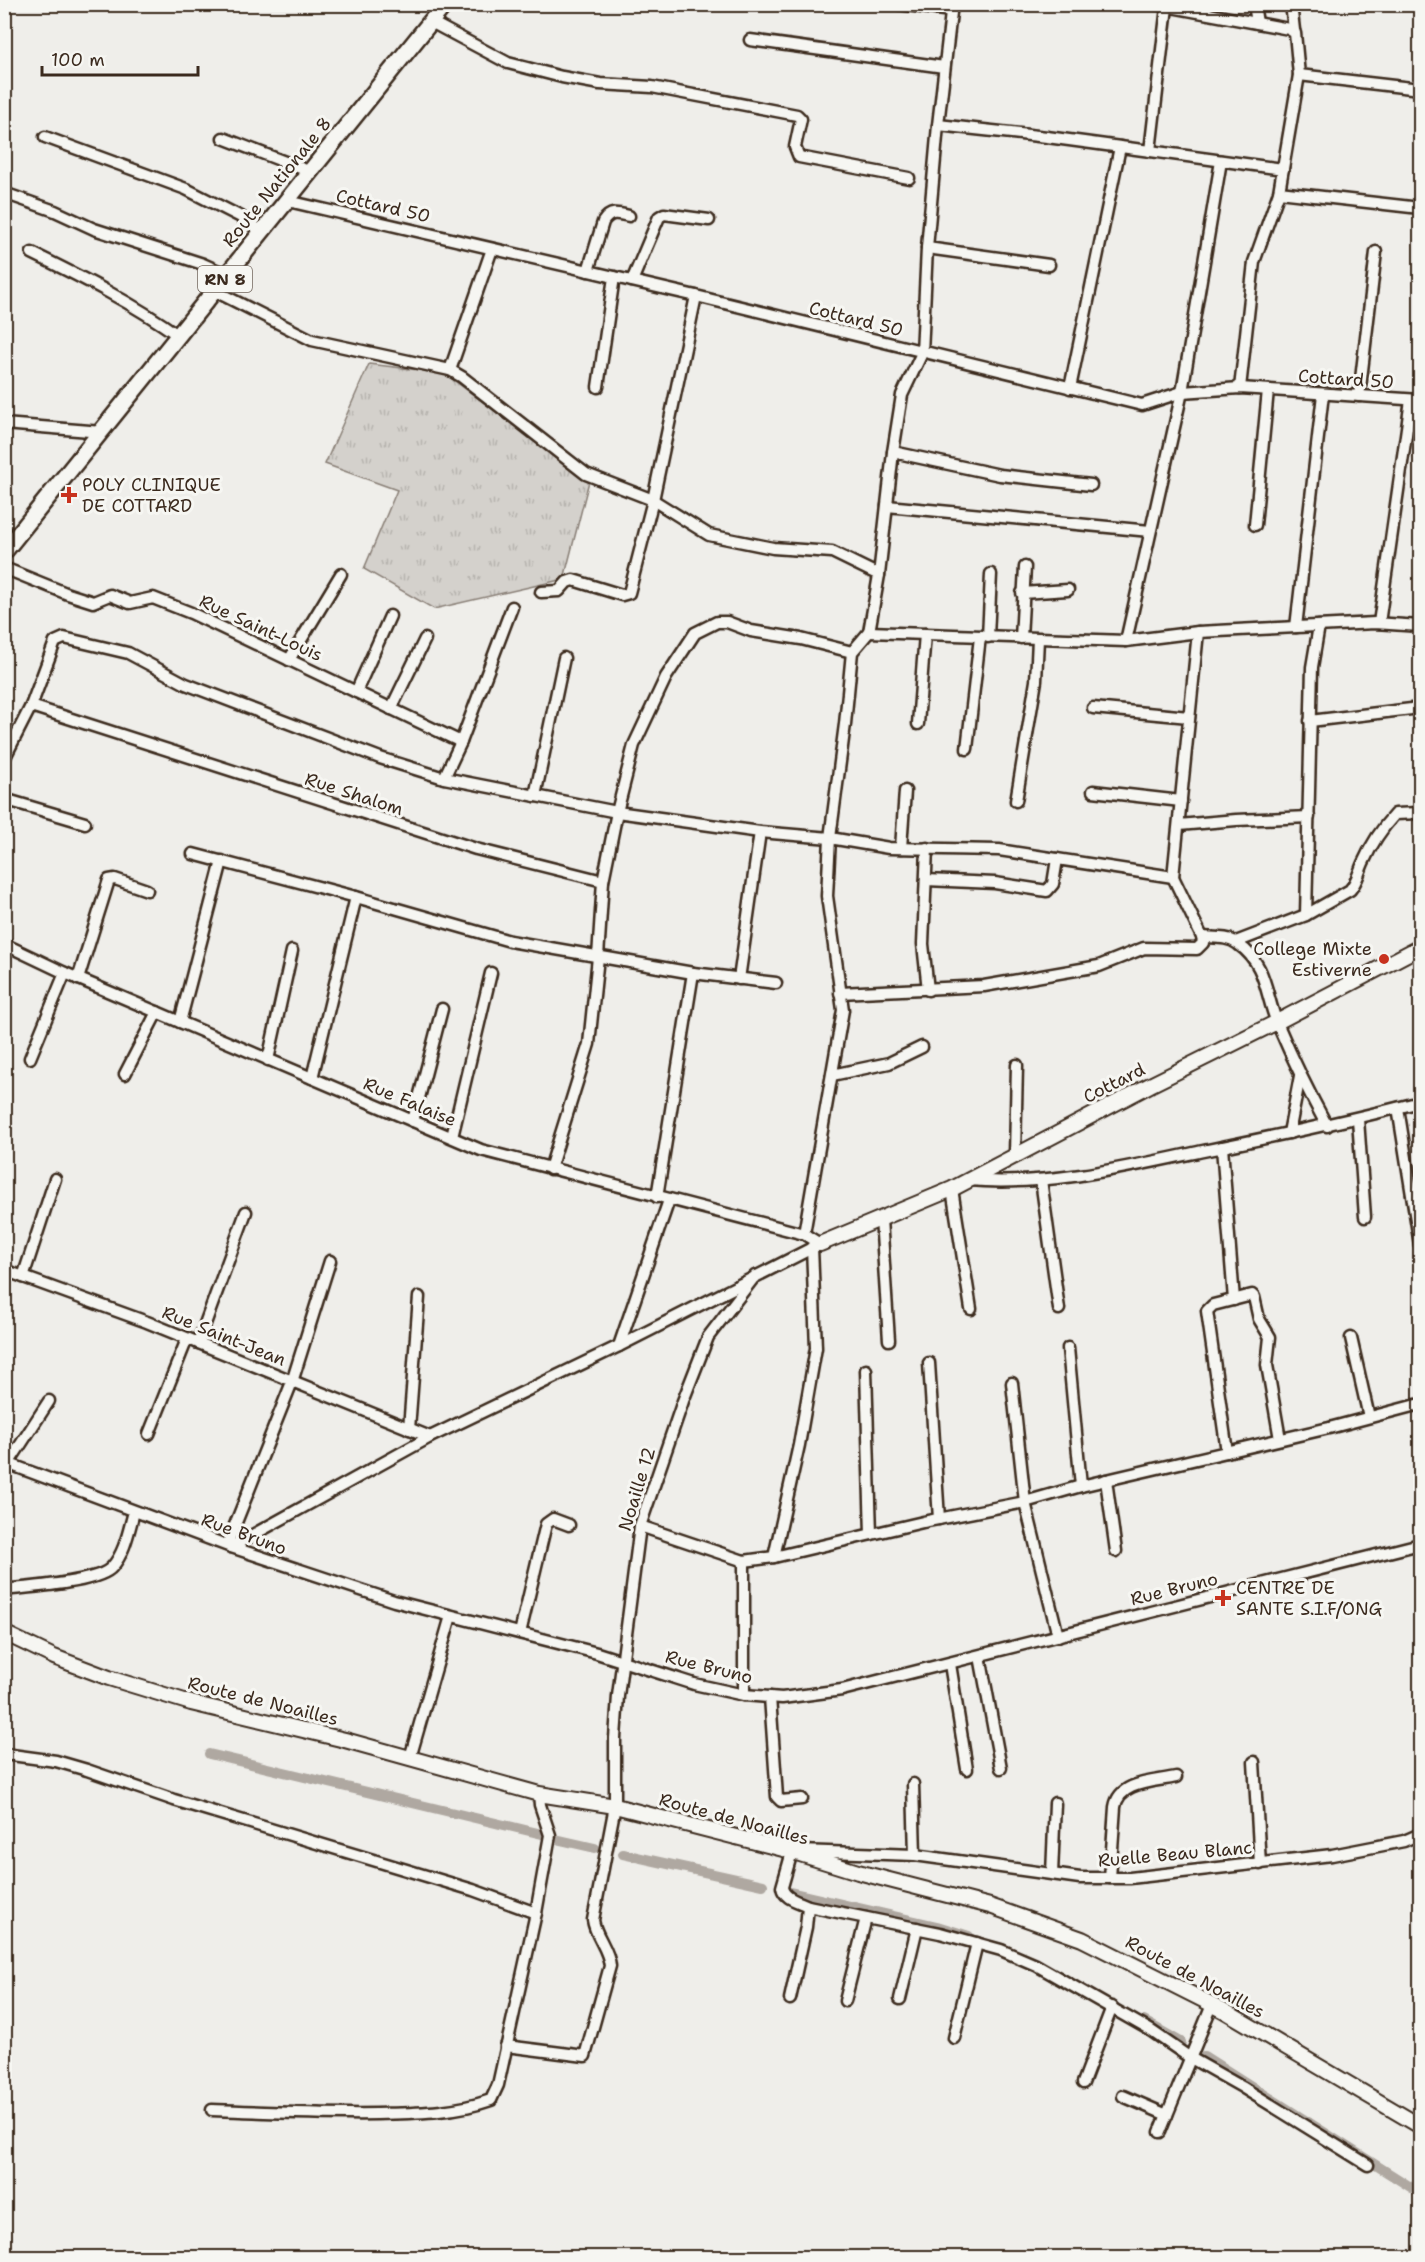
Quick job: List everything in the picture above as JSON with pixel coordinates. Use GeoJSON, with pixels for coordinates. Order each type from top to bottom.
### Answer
{"type":"FeatureCollection","features":[{"type":"Feature","properties":{"kind":"main road","name":"Route Nationale 8"},"geometry":{"type":"LineString","coordinates":[[6,548],[102,432],[445,4]]}},
{"type":"Feature","properties":{"kind":"street"},"geometry":{"type":"LineString","coordinates":[[804,1234],[842,1023],[843,1010],[827,896],[830,838],[852,651],[869,632],[879,575],[902,395],[922,353],[927,248],[951,8],[899,4]]}},
{"type":"Feature","properties":{"kind":"street"},"geometry":{"type":"LineString","coordinates":[[1155,4],[1187,8],[1293,30]]}},
{"type":"Feature","properties":{"kind":"street"},"geometry":{"type":"LineString","coordinates":[[1254,4],[1257,23]]}},
{"type":"Feature","properties":{"kind":"street"},"geometry":{"type":"LineString","coordinates":[[1240,388],[1254,262],[1279,192],[1299,75],[1291,4]]}},
{"type":"Feature","properties":{"kind":"street"},"geometry":{"type":"LineString","coordinates":[[1150,151],[1167,7]]}},
{"type":"Feature","properties":{"kind":"street"},"geometry":{"type":"LineString","coordinates":[[431,22],[493,57],[552,75],[600,84],[652,87],[788,112],[801,119],[795,147],[799,157],[909,178]]}},
{"type":"Feature","properties":{"kind":"street"},"geometry":{"type":"LineString","coordinates":[[750,40],[944,67]]}},
{"type":"Feature","properties":{"kind":"street"},"geometry":{"type":"LineString","coordinates":[[1299,75],[1420,89]]}},
{"type":"Feature","properties":{"kind":"street"},"geometry":{"type":"LineString","coordinates":[[938,125],[1283,169]]}},
{"type":"Feature","properties":{"kind":"street"},"geometry":{"type":"LineString","coordinates":[[45,137],[186,189],[241,217],[262,232]]}},
{"type":"Feature","properties":{"kind":"street"},"geometry":{"type":"LineString","coordinates":[[224,138],[311,172]]}},
{"type":"Feature","properties":{"kind":"street"},"geometry":{"type":"LineString","coordinates":[[1070,388],[1120,147]]}},
{"type":"Feature","properties":{"kind":"street"},"geometry":{"type":"LineString","coordinates":[[1126,641],[1182,392],[1221,161]]}},
{"type":"Feature","properties":{"kind":"street"},"geometry":{"type":"LineString","coordinates":[[1279,192],[1420,208]]}},
{"type":"Feature","properties":{"kind":"street"},"geometry":{"type":"LineString","coordinates":[[4,193],[55,211],[94,229],[203,264],[228,275]]}},
{"type":"Feature","properties":{"kind":"street","name":"Cottard 50"},"geometry":{"type":"LineString","coordinates":[[288,201],[696,296],[1142,405],[1182,392],[1240,388],[1416,400]]}},
{"type":"Feature","properties":{"kind":"street"},"geometry":{"type":"LineString","coordinates":[[588,271],[603,222],[608,215],[615,213],[629,216]]}},
{"type":"Feature","properties":{"kind":"street"},"geometry":{"type":"LineString","coordinates":[[632,281],[659,217],[664,214],[709,220]]}},
{"type":"Feature","properties":{"kind":"street"},"geometry":{"type":"LineString","coordinates":[[927,248],[1049,265]]}},
{"type":"Feature","properties":{"kind":"street"},"geometry":{"type":"LineString","coordinates":[[450,370],[492,249]]}},
{"type":"Feature","properties":{"kind":"street"},"geometry":{"type":"LineString","coordinates":[[1359,396],[1376,252]]}},
{"type":"Feature","properties":{"kind":"street"},"geometry":{"type":"LineString","coordinates":[[32,253],[123,300],[156,319],[179,336]]}},
{"type":"Feature","properties":{"kind":"street"},"geometry":{"type":"LineString","coordinates":[[598,387],[614,277]]}},
{"type":"Feature","properties":{"kind":"street"},"geometry":{"type":"LineString","coordinates":[[215,291],[312,340],[450,370],[586,474],[653,500],[709,535],[773,548],[832,552],[879,575]]}},
{"type":"Feature","properties":{"kind":"street"},"geometry":{"type":"LineString","coordinates":[[541,592],[560,591],[567,582],[573,580],[622,595],[628,593],[653,500],[696,296]]}},
{"type":"Feature","properties":{"kind":"street"},"geometry":{"type":"LineString","coordinates":[[1255,525],[1268,390]]}},
{"type":"Feature","properties":{"kind":"street"},"geometry":{"type":"LineString","coordinates":[[1296,627],[1323,394]]}},
{"type":"Feature","properties":{"kind":"street"},"geometry":{"type":"LineString","coordinates":[[1379,623],[1416,400]]}},
{"type":"Feature","properties":{"kind":"street"},"geometry":{"type":"LineString","coordinates":[[4,424],[102,432]]}},
{"type":"Feature","properties":{"kind":"street"},"geometry":{"type":"LineString","coordinates":[[893,452],[1000,475],[1091,485]]}},
{"type":"Feature","properties":{"kind":"street"},"geometry":{"type":"LineString","coordinates":[[887,506],[1150,531]]}},
{"type":"Feature","properties":{"kind":"street"},"geometry":{"type":"LineString","coordinates":[[1021,638],[1025,567]]}},
{"type":"Feature","properties":{"kind":"street","name":"Rue Saint-Louis"},"geometry":{"type":"LineString","coordinates":[[4,568],[93,602],[110,596],[130,603],[153,598],[191,613],[461,742]]}},
{"type":"Feature","properties":{"kind":"street"},"geometry":{"type":"LineString","coordinates":[[290,660],[341,574]]}},
{"type":"Feature","properties":{"kind":"street"},"geometry":{"type":"LineString","coordinates":[[967,749],[991,574]]}},
{"type":"Feature","properties":{"kind":"street"},"geometry":{"type":"LineString","coordinates":[[1022,593],[1068,590]]}},
{"type":"Feature","properties":{"kind":"street"},"geometry":{"type":"LineString","coordinates":[[444,778],[461,742],[512,607]]}},
{"type":"Feature","properties":{"kind":"street"},"geometry":{"type":"LineString","coordinates":[[356,692],[390,616]]}},
{"type":"Feature","properties":{"kind":"street"},"geometry":{"type":"LineString","coordinates":[[550,1169],[589,1044],[603,881],[617,812],[634,746],[642,724],[666,677],[695,633],[717,622],[727,622],[751,631],[801,639],[852,651]]}},
{"type":"Feature","properties":{"kind":"street"},"geometry":{"type":"LineString","coordinates":[[869,632],[1126,641],[1198,632],[1296,627],[1379,623],[1420,626]]}},
{"type":"Feature","properties":{"kind":"street"},"geometry":{"type":"LineString","coordinates":[[1306,915],[1312,668],[1319,626]]}},
{"type":"Feature","properties":{"kind":"street"},"geometry":{"type":"LineString","coordinates":[[840,993],[984,986],[1099,966],[1144,948],[1197,949],[1203,943],[1173,877],[1198,632]]}},
{"type":"Feature","properties":{"kind":"street"},"geometry":{"type":"LineString","coordinates":[[918,724],[925,634]]}},
{"type":"Feature","properties":{"kind":"street"},"geometry":{"type":"LineString","coordinates":[[4,759],[31,706],[57,640],[64,638],[128,653],[186,684],[380,758],[444,778],[617,812],[760,832],[830,838],[901,848],[999,850],[1173,877]]}},
{"type":"Feature","properties":{"kind":"street"},"geometry":{"type":"LineString","coordinates":[[391,708],[425,639]]}},
{"type":"Feature","properties":{"kind":"street"},"geometry":{"type":"LineString","coordinates":[[1016,801],[1036,681],[1038,639]]}},
{"type":"Feature","properties":{"kind":"street"},"geometry":{"type":"LineString","coordinates":[[535,796],[564,658]]}},
{"type":"Feature","properties":{"kind":"street","name":"Rue Shalom"},"geometry":{"type":"LineString","coordinates":[[31,706],[476,849],[603,881]]}},
{"type":"Feature","properties":{"kind":"street"},"geometry":{"type":"LineString","coordinates":[[1093,708],[1190,717]]}},
{"type":"Feature","properties":{"kind":"street"},"geometry":{"type":"LineString","coordinates":[[1310,721],[1420,708]]}},
{"type":"Feature","properties":{"kind":"street"},"geometry":{"type":"LineString","coordinates":[[901,848],[905,791]]}},
{"type":"Feature","properties":{"kind":"street"},"geometry":{"type":"LineString","coordinates":[[1093,791],[1181,801]]}},
{"type":"Feature","properties":{"kind":"street"},"geometry":{"type":"LineString","coordinates":[[4,799],[85,823]]}},
{"type":"Feature","properties":{"kind":"street"},"geometry":{"type":"LineString","coordinates":[[1236,942],[1306,915],[1350,890],[1371,848],[1395,813],[1420,813]]}},
{"type":"Feature","properties":{"kind":"street"},"geometry":{"type":"LineString","coordinates":[[1179,825],[1236,820],[1309,818]]}},
{"type":"Feature","properties":{"kind":"street"},"geometry":{"type":"LineString","coordinates":[[740,979],[760,832]]}},
{"type":"Feature","properties":{"kind":"street"},"geometry":{"type":"LineString","coordinates":[[927,848],[923,944],[928,990]]}},
{"type":"Feature","properties":{"kind":"street"},"geometry":{"type":"LineString","coordinates":[[194,854],[510,941],[693,973],[776,983]]}},
{"type":"Feature","properties":{"kind":"street"},"geometry":{"type":"LineString","coordinates":[[926,880],[995,883],[1047,891],[1053,884],[1058,859]]}},
{"type":"Feature","properties":{"kind":"street"},"geometry":{"type":"LineString","coordinates":[[180,1022],[222,861]]}},
{"type":"Feature","properties":{"kind":"street"},"geometry":{"type":"LineString","coordinates":[[78,979],[109,880],[115,879],[147,890]]}},
{"type":"Feature","properties":{"kind":"street"},"geometry":{"type":"LineString","coordinates":[[312,1078],[356,897]]}},
{"type":"Feature","properties":{"kind":"street"},"geometry":{"type":"LineString","coordinates":[[1202,938],[1225,938],[1236,942],[1263,973],[1277,1022],[1300,1076],[1327,1126]]}},
{"type":"Feature","properties":{"kind":"street","name":"Rue Falaise"},"geometry":{"type":"LineString","coordinates":[[4,944],[78,979],[481,1150],[804,1234],[816,1245]]}},
{"type":"Feature","properties":{"kind":"street","name":"Cottard"},"geometry":{"type":"LineString","coordinates":[[816,1245],[952,1189],[1420,947]]}},
{"type":"Feature","properties":{"kind":"street"},"geometry":{"type":"LineString","coordinates":[[268,1060],[292,951]]}},
{"type":"Feature","properties":{"kind":"street"},"geometry":{"type":"LineString","coordinates":[[30,1058],[65,973]]}},
{"type":"Feature","properties":{"kind":"street"},"geometry":{"type":"LineString","coordinates":[[452,1137],[490,973]]}},
{"type":"Feature","properties":{"kind":"street"},"geometry":{"type":"LineString","coordinates":[[657,1197],[693,973]]}},
{"type":"Feature","properties":{"kind":"street"},"geometry":{"type":"LineString","coordinates":[[413,1121],[442,1009]]}},
{"type":"Feature","properties":{"kind":"street"},"geometry":{"type":"LineString","coordinates":[[125,1074],[157,1012]]}},
{"type":"Feature","properties":{"kind":"street"},"geometry":{"type":"LineString","coordinates":[[832,1075],[889,1063],[922,1047]]}},
{"type":"Feature","properties":{"kind":"street"},"geometry":{"type":"LineString","coordinates":[[1015,1155],[1017,1065]]}},
{"type":"Feature","properties":{"kind":"street"},"geometry":{"type":"LineString","coordinates":[[1289,1133],[1300,1076]]}},
{"type":"Feature","properties":{"kind":"street"},"geometry":{"type":"LineString","coordinates":[[969,1180],[994,1183],[1041,1180],[1163,1160],[1327,1126],[1420,1102]]}},
{"type":"Feature","properties":{"kind":"street"},"geometry":{"type":"LineString","coordinates":[[1398,1108],[1420,1245]]}},
{"type":"Feature","properties":{"kind":"street"},"geometry":{"type":"LineString","coordinates":[[1358,1119],[1365,1217]]}},
{"type":"Feature","properties":{"kind":"street"},"geometry":{"type":"LineString","coordinates":[[1222,1148],[1234,1300]]}},
{"type":"Feature","properties":{"kind":"street"},"geometry":{"type":"LineString","coordinates":[[23,1277],[55,1179]]}},
{"type":"Feature","properties":{"kind":"street"},"geometry":{"type":"LineString","coordinates":[[1041,1180],[1059,1308]]}},
{"type":"Feature","properties":{"kind":"street"},"geometry":{"type":"LineString","coordinates":[[952,1189],[971,1309]]}},
{"type":"Feature","properties":{"kind":"street"},"geometry":{"type":"LineString","coordinates":[[620,1346],[669,1200]]}},
{"type":"Feature","properties":{"kind":"street"},"geometry":{"type":"LineString","coordinates":[[198,1343],[246,1212]]}},
{"type":"Feature","properties":{"kind":"street"},"geometry":{"type":"LineString","coordinates":[[881,1219],[889,1340]]}},
{"type":"Feature","properties":{"kind":"street"},"geometry":{"type":"LineString","coordinates":[[229,1546],[430,1437],[620,1346],[816,1245],[816,1348],[799,1445],[774,1557]]}},
{"type":"Feature","properties":{"kind":"street"},"geometry":{"type":"LineString","coordinates":[[229,1546],[292,1382],[330,1261]]}},
{"type":"Feature","properties":{"kind":"street","name":"Rue Saint-Jean"},"geometry":{"type":"LineString","coordinates":[[4,1270],[198,1343],[430,1437]]}},
{"type":"Feature","properties":{"kind":"street","name":"Noaille 12"},"geometry":{"type":"LineString","coordinates":[[506,2046],[585,2056],[610,1966],[610,1957],[594,1927],[593,1920],[615,1806],[615,1738],[622,1660],[640,1526],[683,1401],[708,1337],[755,1276]]}},
{"type":"Feature","properties":{"kind":"street"},"geometry":{"type":"LineString","coordinates":[[1227,1452],[1207,1311],[1213,1305],[1253,1295],[1259,1318],[1269,1333],[1271,1341],[1267,1365],[1280,1439]]}},
{"type":"Feature","properties":{"kind":"street"},"geometry":{"type":"LineString","coordinates":[[409,1429],[419,1297]]}},
{"type":"Feature","properties":{"kind":"street"},"geometry":{"type":"LineString","coordinates":[[1351,1338],[1369,1417]]}},
{"type":"Feature","properties":{"kind":"street"},"geometry":{"type":"LineString","coordinates":[[149,1434],[187,1339]]}},
{"type":"Feature","properties":{"kind":"street"},"geometry":{"type":"LineString","coordinates":[[1068,1348],[1082,1486]]}},
{"type":"Feature","properties":{"kind":"street"},"geometry":{"type":"LineString","coordinates":[[929,1363],[939,1519]]}},
{"type":"Feature","properties":{"kind":"street"},"geometry":{"type":"LineString","coordinates":[[866,1370],[871,1534]]}},
{"type":"Feature","properties":{"kind":"street"},"geometry":{"type":"LineString","coordinates":[[1012,1383],[1025,1502],[1058,1636]]}},
{"type":"Feature","properties":{"kind":"street"},"geometry":{"type":"LineString","coordinates":[[6,1463],[49,1401]]}},
{"type":"Feature","properties":{"kind":"street"},"geometry":{"type":"LineString","coordinates":[[640,1526],[744,1561],[774,1557],[939,1519],[1025,1502],[1106,1480],[1420,1404]]}},
{"type":"Feature","properties":{"kind":"street","name":"Rue Bruno"},"geometry":{"type":"LineString","coordinates":[[6,1463],[229,1546],[394,1601],[622,1660],[694,1684],[744,1695],[782,1698],[842,1690],[950,1664],[1420,1544]]}},
{"type":"Feature","properties":{"kind":"street"},"geometry":{"type":"LineString","coordinates":[[1106,1480],[1116,1551]]}},
{"type":"Feature","properties":{"kind":"street"},"geometry":{"type":"LineString","coordinates":[[4,1590],[79,1580],[111,1569],[120,1556],[134,1512]]}},
{"type":"Feature","properties":{"kind":"street"},"geometry":{"type":"LineString","coordinates":[[520,1633],[546,1524],[553,1519],[568,1525]]}},
{"type":"Feature","properties":{"kind":"street"},"geometry":{"type":"LineString","coordinates":[[744,1561],[744,1695]]}},
{"type":"Feature","properties":{"kind":"street"},"geometry":{"type":"LineString","coordinates":[[410,1758],[451,1616]]}},
{"type":"Feature","properties":{"kind":"street","name":"Route de Noailles"},"geometry":{"type":"LineString","coordinates":[[4,1633],[54,1658],[190,1702],[410,1758],[539,1794],[615,1806],[990,1906],[1082,1939],[1212,2005],[1295,2051],[1420,2126]]}},
{"type":"Feature","properties":{"kind":"street"},"geometry":{"type":"LineString","coordinates":[[980,1656],[1001,1768]]}},
{"type":"Feature","properties":{"kind":"street"},"geometry":{"type":"LineString","coordinates":[[950,1664],[967,1769]]}},
{"type":"Feature","properties":{"kind":"street"},"geometry":{"type":"LineString","coordinates":[[770,1696],[777,1797],[781,1801],[802,1799]]}},
{"type":"Feature","properties":{"kind":"street"},"geometry":{"type":"LineString","coordinates":[[4,1754],[56,1761],[77,1767],[174,1800],[473,1890],[536,1913]]}},
{"type":"Feature","properties":{"kind":"street"},"geometry":{"type":"LineString","coordinates":[[1254,1762],[1260,1864]]}},
{"type":"Feature","properties":{"kind":"street"},"geometry":{"type":"LineString","coordinates":[[1110,1878],[1115,1807],[1118,1796],[1127,1787],[1176,1777]]}},
{"type":"Feature","properties":{"kind":"street"},"geometry":{"type":"LineString","coordinates":[[913,1784],[915,1855]]}},
{"type":"Feature","properties":{"kind":"street"},"geometry":{"type":"LineString","coordinates":[[212,2110],[354,2114],[434,2113],[473,2106],[491,2100],[498,2085],[536,1913],[550,1835],[540,1805],[539,1794]]}},
{"type":"Feature","properties":{"kind":"street"},"geometry":{"type":"LineString","coordinates":[[1052,1874],[1055,1803]]}},
{"type":"Feature","properties":{"kind":"street","name":"Ruelle Beau Blanc"},"geometry":{"type":"LineString","coordinates":[[790,1851],[915,1855],[1080,1878],[1110,1878],[1332,1855],[1404,1841],[1420,1834]]}},
{"type":"Feature","properties":{"kind":"street"},"geometry":{"type":"LineString","coordinates":[[790,1851],[782,1887],[786,1896],[808,1906],[917,1928],[977,1943],[1002,1950],[1036,1965],[1112,2007],[1368,2165]]}},
{"type":"Feature","properties":{"kind":"street"},"geometry":{"type":"LineString","coordinates":[[790,1999],[806,1927],[808,1906]]}},
{"type":"Feature","properties":{"kind":"street"},"geometry":{"type":"LineString","coordinates":[[845,2001],[866,1918]]}},
{"type":"Feature","properties":{"kind":"street"},"geometry":{"type":"LineString","coordinates":[[900,2000],[917,1928]]}},
{"type":"Feature","properties":{"kind":"street"},"geometry":{"type":"LineString","coordinates":[[954,2038],[977,1943]]}},
{"type":"Feature","properties":{"kind":"street"},"geometry":{"type":"LineString","coordinates":[[1160,2132],[1212,2005]]}},
{"type":"Feature","properties":{"kind":"street"},"geometry":{"type":"LineString","coordinates":[[1083,2083],[1112,2007]]}},
{"type":"Feature","properties":{"kind":"street"},"geometry":{"type":"LineString","coordinates":[[1123,2096],[1167,2115]]}},
{"type":"Feature","properties":{"kind":"green space"},"geometry":{"type":"Polygon","coordinates":[[[369,364],[444,373],[589,481],[564,579],[434,609],[364,569],[397,490],[325,464],[369,364]]]}},
{"type":"Feature","properties":{"kind":"waterway"},"geometry":{"type":"LineString","coordinates":[[209,1754],[546,1835]]}},
{"type":"Feature","properties":{"kind":"waterway"},"geometry":{"type":"LineString","coordinates":[[560,1840],[595,1848]]}},
{"type":"Feature","properties":{"kind":"waterway"},"geometry":{"type":"LineString","coordinates":[[623,1854],[763,1885]]}},
{"type":"Feature","properties":{"kind":"waterway"},"geometry":{"type":"LineString","coordinates":[[790,1892],[937,1926],[969,1936]]}},
{"type":"Feature","properties":{"kind":"waterway"},"geometry":{"type":"LineString","coordinates":[[1144,2021],[1181,2042]]}},
{"type":"Feature","properties":{"kind":"waterway"},"geometry":{"type":"LineString","coordinates":[[1204,2056],[1420,2193]]}},
{"type":"Feature","properties":{"kind":"place","name":"POLY CLINIQUE DE COTTARD"},"geometry":{"type":"Point","coordinates":[69,495]}},
{"type":"Feature","properties":{"kind":"place","name":"College Mixte Estiverne"},"geometry":{"type":"Point","coordinates":[1384,959]}},
{"type":"Feature","properties":{"kind":"place","name":"CENTRE DE SANTE S.I.F/ONG"},"geometry":{"type":"Point","coordinates":[1223,1598]}}]}
